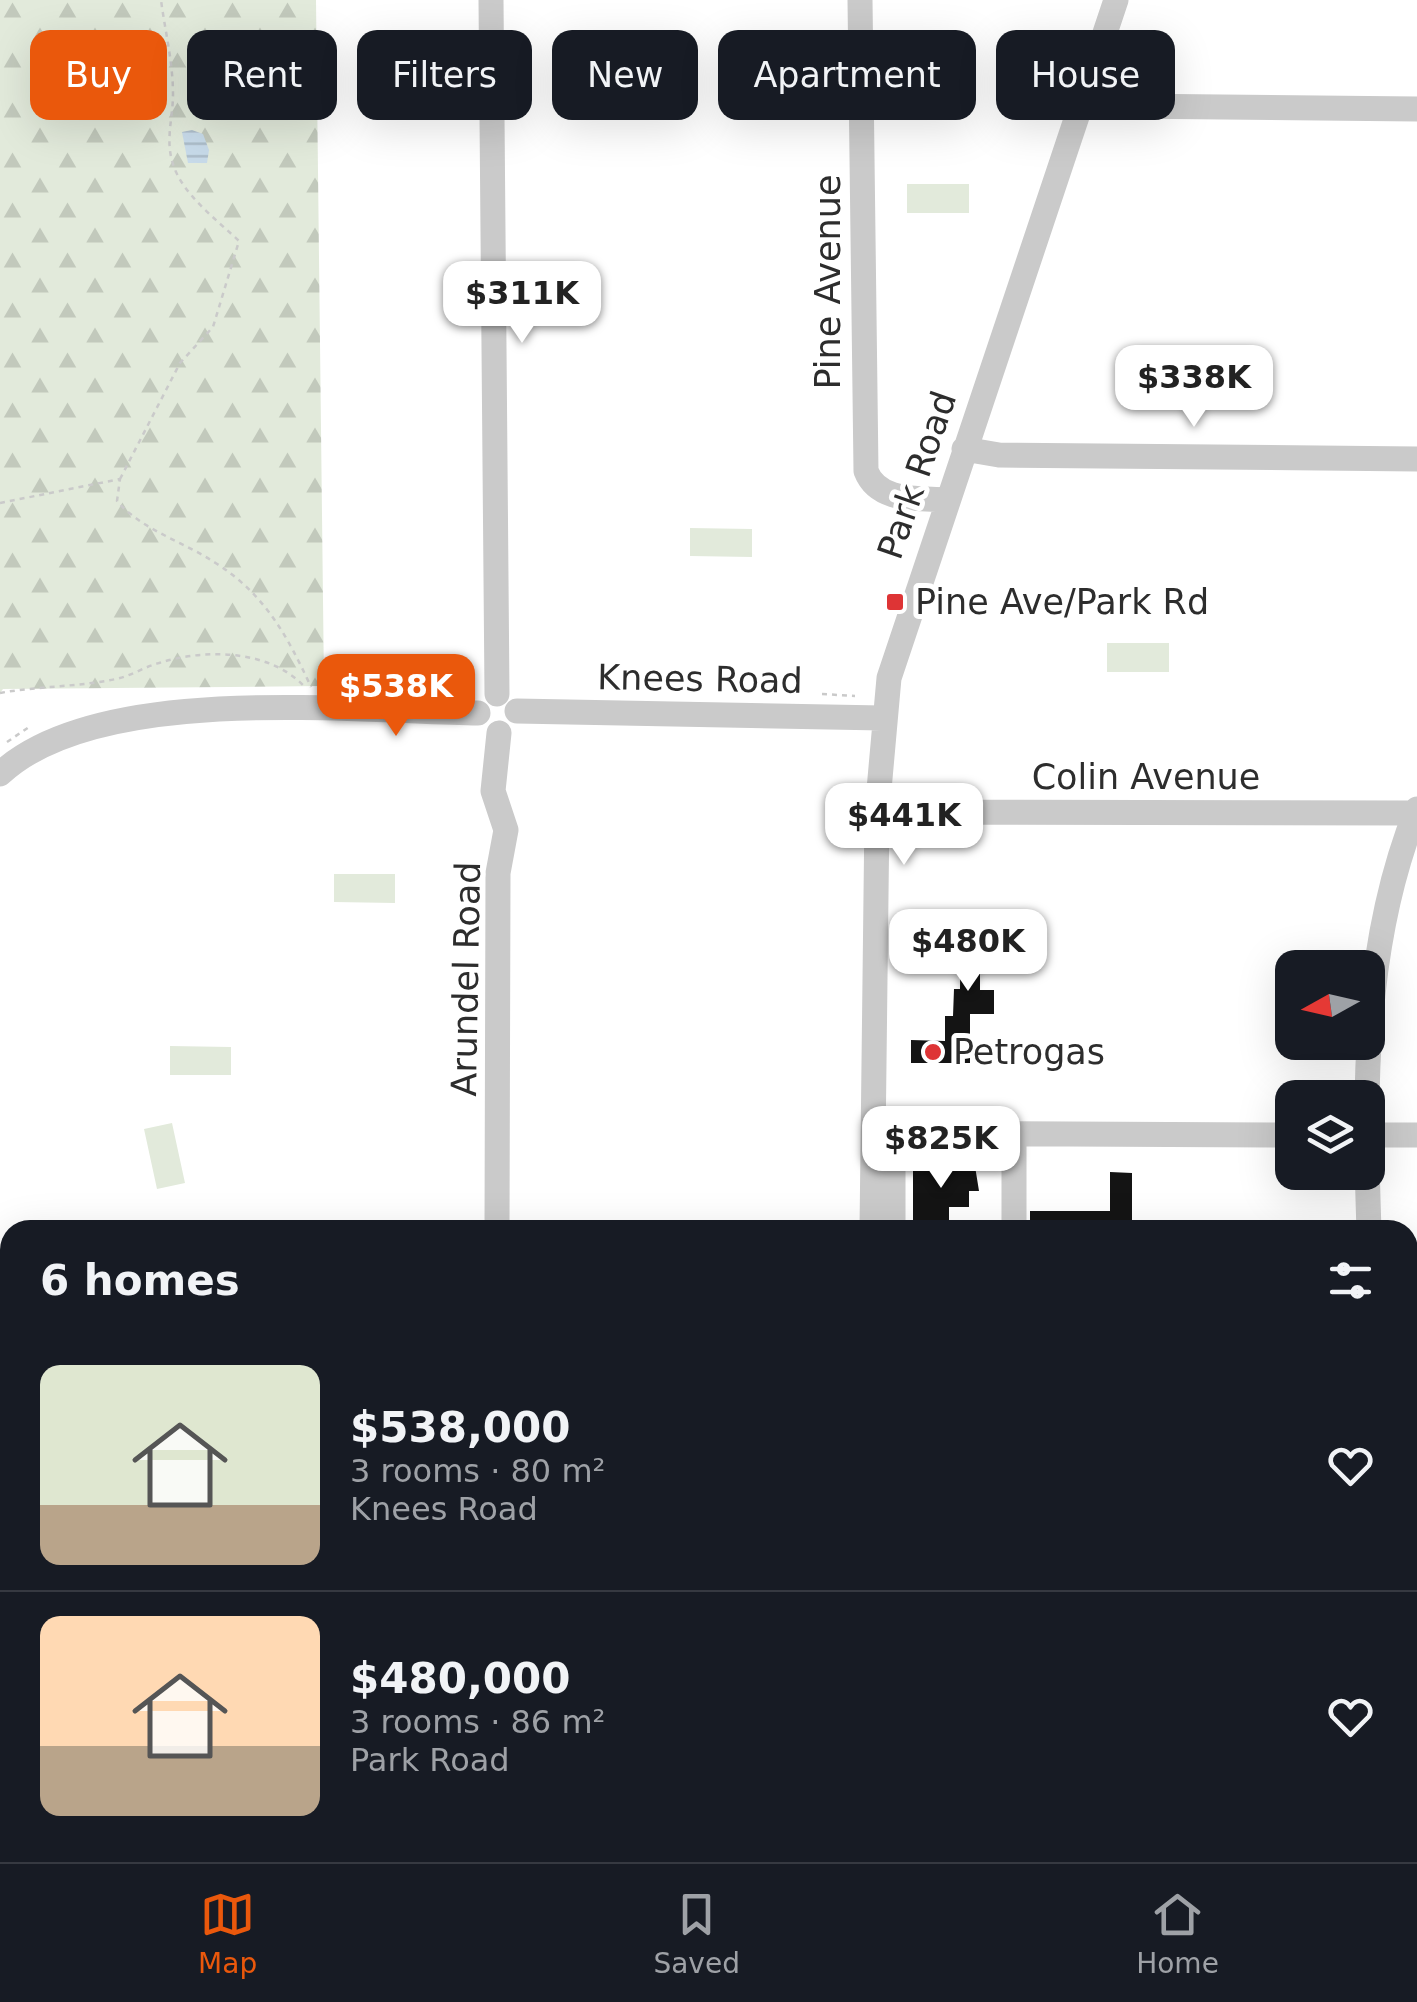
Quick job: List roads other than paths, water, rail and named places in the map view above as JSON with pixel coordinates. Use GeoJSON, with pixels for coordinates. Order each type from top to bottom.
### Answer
{"type":"FeatureCollection","features":[{"type":"Feature","properties":{"kind":"street"},"geometry":{"type":"LineString","coordinates":[[492,0],[497,694]]}},
{"type":"Feature","properties":{"kind":"street","name":"Pine Avenue"},"geometry":{"type":"LineString","coordinates":[[860,0],[866,471],[873,486],[887,494],[946,500]]}},
{"type":"Feature","properties":{"kind":"street","name":"Park Road"},"geometry":{"type":"LineString","coordinates":[[1106,30],[1116,0]]}},
{"type":"Feature","properties":{"kind":"street"},"geometry":{"type":"LineString","coordinates":[[1175,107],[1417,109]]}},
{"type":"Feature","properties":{"kind":"street","name":"Park Road"},"geometry":{"type":"LineString","coordinates":[[872,1220],[877,812],[882,718],[900,638],[1075,120]]}},
{"type":"Feature","properties":{"kind":"street"},"geometry":{"type":"LineString","coordinates":[[964,449],[999,455],[1417,459]]}},
{"type":"Feature","properties":{"kind":"street"},"geometry":{"type":"LineString","coordinates":[[497,694],[508,696],[518,711],[510,728],[499,733],[486,729],[478,712],[482,702],[497,694]]}},
{"type":"Feature","properties":{"kind":"street","name":"Knees Road"},"geometry":{"type":"LineString","coordinates":[[518,711],[882,718]]}},
{"type":"Feature","properties":{"kind":"street"},"geometry":{"type":"LineString","coordinates":[[0,774],[58,737],[116,720],[189,712],[478,712]]}},
{"type":"Feature","properties":{"kind":"street","name":"Arundel Road"},"geometry":{"type":"LineString","coordinates":[[497,1220],[498,873],[506,830],[494,790],[499,733]]}},
{"type":"Feature","properties":{"kind":"street"},"geometry":{"type":"LineString","coordinates":[[1369,1080],[1377,953],[1386,902],[1416,811]]}},
{"type":"Feature","properties":{"kind":"street","name":"Colin Avenue"},"geometry":{"type":"LineString","coordinates":[[877,812],[1416,811]]}},
{"type":"Feature","properties":{"kind":"street"},"geometry":{"type":"LineString","coordinates":[[874,1142],[1014,1134],[1275,1135]]}},
{"type":"Feature","properties":{"kind":"street"},"geometry":{"type":"LineString","coordinates":[[1014,1134],[1014,1220]]}},
{"type":"Feature","properties":{"kind":"street"},"geometry":{"type":"LineString","coordinates":[[1385,1135],[1417,1135]]}},
{"type":"Feature","properties":{"kind":"street"},"geometry":{"type":"LineString","coordinates":[[874,1142],[893,1167],[893,1220]]}},
{"type":"Feature","properties":{"kind":"street"},"geometry":{"type":"LineString","coordinates":[[1369,1190],[1369,1220]]}},
{"type":"Feature","properties":{"kind":"water"},"geometry":{"type":"Polygon","coordinates":[[[182,132],[203,134],[209,150],[207,163],[188,163],[182,132]]]}},
{"type":"Feature","properties":{"kind":"place","name":"Pine Ave/Park Rd"},"geometry":{"type":"Point","coordinates":[895,602]}},
{"type":"Feature","properties":{"kind":"place","name":"Petrogas"},"geometry":{"type":"Point","coordinates":[933,1052]}}]}
